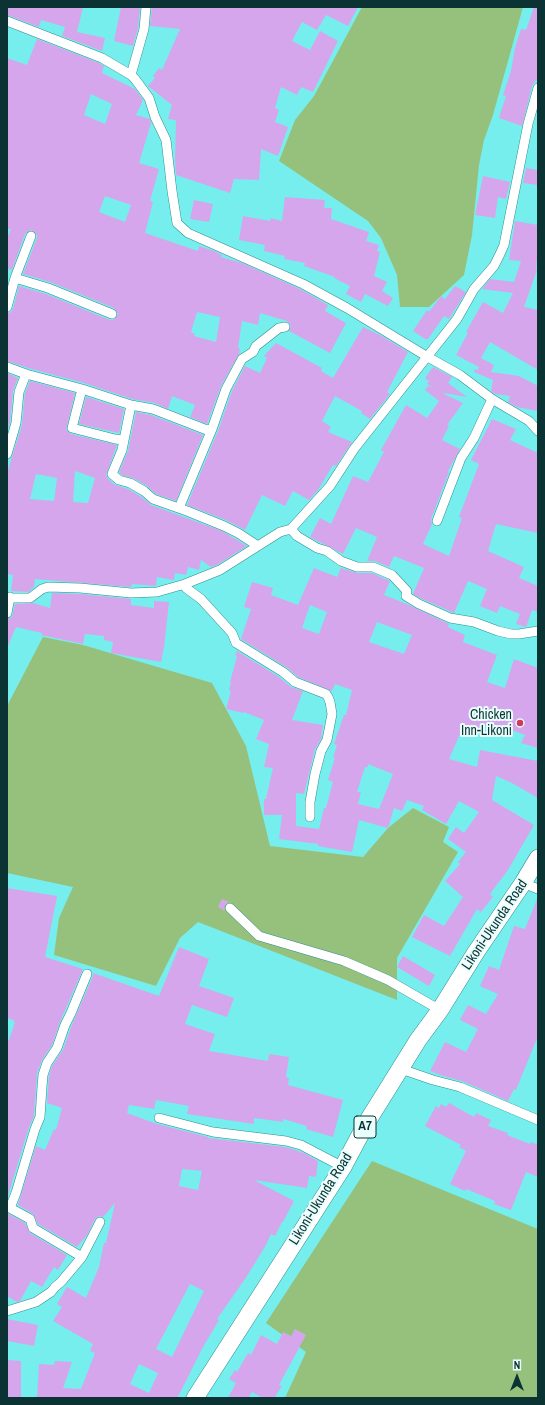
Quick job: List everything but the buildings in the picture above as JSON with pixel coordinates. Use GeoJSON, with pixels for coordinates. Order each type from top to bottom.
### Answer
{"type":"FeatureCollection","features":[{"type":"Feature","properties":{"kind":"highway","name":"Likoni-Ukunda Road"},"geometry":{"type":"LineString","coordinates":[[195,1398],[343,1167],[371,1116],[418,1040],[440,1010],[476,952],[531,886],[538,858]]}},
{"type":"Feature","properties":{"kind":"street"},"geometry":{"type":"LineString","coordinates":[[131,75],[144,29],[146,7]]}},
{"type":"Feature","properties":{"kind":"street"},"geometry":{"type":"LineString","coordinates":[[7,21],[102,58],[131,75],[149,98],[155,117],[166,140],[177,223],[188,233],[303,284],[347,308],[460,375],[492,399],[528,421],[538,431]]}},
{"type":"Feature","properties":{"kind":"street"},"geometry":{"type":"LineString","coordinates":[[7,613],[9,598],[30,598],[42,589],[48,587],[80,588],[131,593],[157,592],[186,584],[220,570],[248,554],[280,532],[291,529],[330,486],[354,449],[426,356],[457,319],[474,289],[494,266],[504,245],[528,124],[538,88]]}},
{"type":"Feature","properties":{"kind":"street"},"geometry":{"type":"LineString","coordinates":[[7,307],[15,278],[31,236]]}},
{"type":"Feature","properties":{"kind":"street"},"geometry":{"type":"LineString","coordinates":[[15,278],[48,288],[112,314]]}},
{"type":"Feature","properties":{"kind":"street"},"geometry":{"type":"LineString","coordinates":[[179,508],[212,429],[226,389],[242,358],[253,352],[256,346],[279,328],[285,327]]}},
{"type":"Feature","properties":{"kind":"street"},"geometry":{"type":"LineString","coordinates":[[7,367],[26,374],[153,409],[207,430],[212,429]]}},
{"type":"Feature","properties":{"kind":"street"},"geometry":{"type":"LineString","coordinates":[[7,454],[16,423],[19,392],[26,374]]}},
{"type":"Feature","properties":{"kind":"street"},"geometry":{"type":"LineString","coordinates":[[82,389],[72,428],[124,440]]}},
{"type":"Feature","properties":{"kind":"street"},"geometry":{"type":"LineString","coordinates":[[437,522],[461,458],[474,438],[492,399]]}},
{"type":"Feature","properties":{"kind":"street"},"geometry":{"type":"LineString","coordinates":[[131,404],[122,450],[112,474],[119,480],[130,483],[144,491],[153,499],[224,526],[258,546]]}},
{"type":"Feature","properties":{"kind":"street"},"geometry":{"type":"LineString","coordinates":[[291,529],[297,536],[317,548],[327,550],[341,561],[357,567],[373,567],[392,575],[407,591],[406,596],[419,604],[450,618],[474,622],[511,634],[538,631]]}},
{"type":"Feature","properties":{"kind":"street"},"geometry":{"type":"LineString","coordinates":[[186,584],[186,588],[201,599],[232,633],[236,643],[283,672],[295,682],[326,694],[328,697],[332,714],[327,740],[321,750],[315,774],[310,802],[310,817]]}},
{"type":"Feature","properties":{"kind":"street"},"geometry":{"type":"LineString","coordinates":[[230,908],[258,936],[344,961],[395,983],[440,1010]]}},
{"type":"Feature","properties":{"kind":"street"},"geometry":{"type":"LineString","coordinates":[[82,1257],[33,1228],[30,1219],[10,1208],[40,1117],[43,1081],[47,1064],[57,1048],[65,1025],[72,1013],[87,974]]}},
{"type":"Feature","properties":{"kind":"street"},"geometry":{"type":"LineString","coordinates":[[401,1069],[460,1087],[538,1120]]}},
{"type":"Feature","properties":{"kind":"street"},"geometry":{"type":"LineString","coordinates":[[159,1118],[213,1132],[286,1141],[301,1145],[343,1167]]}},
{"type":"Feature","properties":{"kind":"street"},"geometry":{"type":"LineString","coordinates":[[7,1311],[36,1302],[51,1292],[82,1257],[100,1222]]}},
{"type":"Feature","properties":{"kind":"green space"},"geometry":{"type":"Polygon","coordinates":[[[362,7],[523,7],[493,115],[484,140],[479,165],[472,235],[464,275],[429,307],[400,307],[397,275],[381,238],[368,221],[279,161],[295,120],[314,96],[362,7]]]}},
{"type":"Feature","properties":{"kind":"green space"},"geometry":{"type":"Polygon","coordinates":[[[43,637],[83,645],[212,683],[246,746],[270,846],[363,857],[388,828],[413,808],[449,827],[443,842],[458,852],[397,958],[397,1000],[198,922],[180,938],[156,986],[54,955],[59,918],[73,887],[7,873],[7,706],[43,637]]]}},
{"type":"Feature","properties":{"kind":"green space"},"geometry":{"type":"Polygon","coordinates":[[[372,1161],[538,1229],[538,1398],[285,1398],[306,1352],[266,1323],[372,1161]]]}},
{"type":"Feature","properties":{"kind":"place","name":"Chicken Inn-Likoni"},"geometry":{"type":"Point","coordinates":[520,723]}}]}
